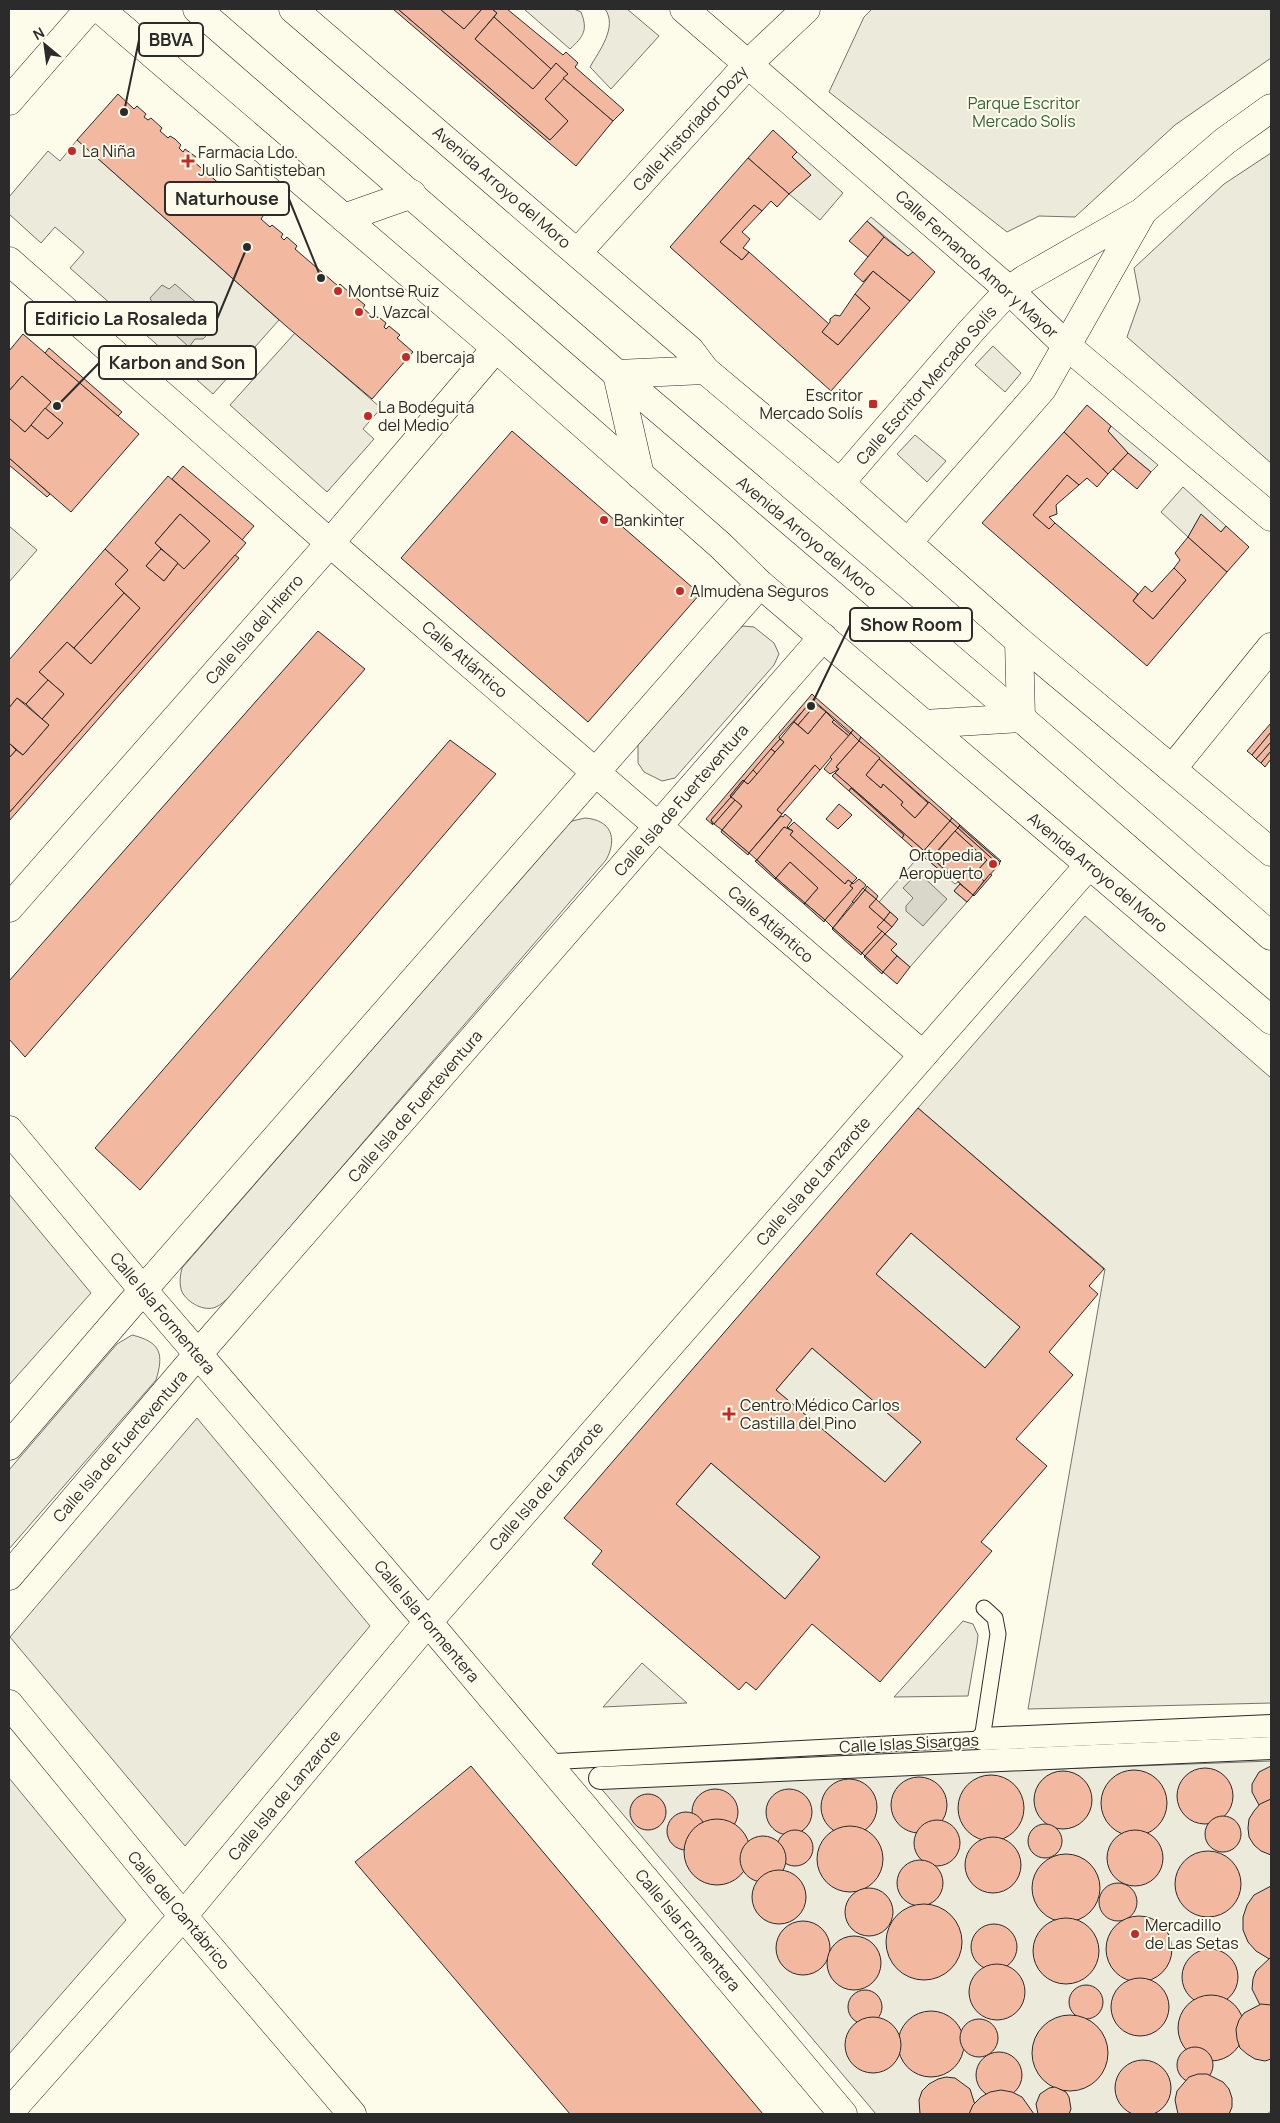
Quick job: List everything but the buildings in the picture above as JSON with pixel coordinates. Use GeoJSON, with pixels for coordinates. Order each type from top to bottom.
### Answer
{"type":"FeatureCollection","features":[{"type":"Feature","properties":{"kind":"street"},"geometry":{"type":"LineString","coordinates":[[9,101],[88,9]]}},
{"type":"Feature","properties":{"kind":"street","name":"Avenida Arroyo del Moro"},"geometry":{"type":"LineString","coordinates":[[100,9],[496,348],[720,545],[760,584],[1271,1020]]}},
{"type":"Feature","properties":{"kind":"street","name":"Avenida Arroyo del Moro"},"geometry":{"type":"LineString","coordinates":[[197,9],[617,374],[1021,718],[1271,936]]}},
{"type":"Feature","properties":{"kind":"street","name":"Avenida Arroyo del Moro"},"geometry":{"type":"LineString","coordinates":[[293,9],[578,252],[690,350],[706,370],[908,542],[1018,641],[1271,852]]}},
{"type":"Feature","properties":{"kind":"street","name":"Calle Fernando Amor y Mayor"},"geometry":{"type":"LineString","coordinates":[[684,9],[1009,290],[1067,346],[1271,518]]}},
{"type":"Feature","properties":{"kind":"street","name":"Calle Historiador Dozy"},"geometry":{"type":"LineString","coordinates":[[578,252],[748,63],[806,9]]}},
{"type":"Feature","properties":{"kind":"street","name":"Calle Escritor Mercado Solís"},"geometry":{"type":"LineString","coordinates":[[840,483],[1009,290],[1138,214],[1225,141],[1271,108]]}},
{"type":"Feature","properties":{"kind":"street"},"geometry":{"type":"LineString","coordinates":[[344,218],[412,194]]}},
{"type":"Feature","properties":{"kind":"street","name":"Calle Escritor Mercado Solís"},"geometry":{"type":"LineString","coordinates":[[908,542],[1042,389],[1138,214]]}},
{"type":"Feature","properties":{"kind":"street","name":"Calle Atlántico"},"geometry":{"type":"LineString","coordinates":[[9,261],[330,543],[922,1055]]}},
{"type":"Feature","properties":{"kind":"street","name":"Calle Isla del Hierro"},"geometry":{"type":"LineString","coordinates":[[9,908],[330,543],[496,348]]}},
{"type":"Feature","properties":{"kind":"street"},"geometry":{"type":"LineString","coordinates":[[640,475],[617,374],[706,370]]}},
{"type":"Feature","properties":{"kind":"street"},"geometry":{"type":"LineString","coordinates":[[9,1446],[142,1290],[760,584]]}},
{"type":"Feature","properties":{"kind":"street","name":"Calle Isla de Fuerteventura"},"geometry":{"type":"LineString","coordinates":[[9,1576],[198,1354],[823,637]]}},
{"type":"Feature","properties":{"kind":"street"},"geometry":{"type":"LineString","coordinates":[[924,724],[1021,718],[1018,641]]}},
{"type":"Feature","properties":{"kind":"street"},"geometry":{"type":"LineString","coordinates":[[1172,769],[1271,647]]}},
{"type":"Feature","properties":{"kind":"street","name":"Calle Isla de Lanzarote"},"geometry":{"type":"LineString","coordinates":[[9,2113],[183,1916],[428,1622],[1090,865]]}},
{"type":"Feature","properties":{"kind":"street","name":"Calle Isla Formentera"},"geometry":{"type":"LineString","coordinates":[[9,1130],[142,1290],[428,1622],[842,2114]]}},
{"type":"Feature","properties":{"kind":"street","name":"Calle del Cantábrico"},"geometry":{"type":"LineString","coordinates":[[9,1704],[183,1916],[352,2114]]}},
{"type":"Feature","properties":{"kind":"street","name":"Calle Islas Sisargas"},"geometry":{"type":"LineString","coordinates":[[982,1739],[1271,1726]]}},
{"type":"Feature","properties":{"kind":"street","name":"Calle Islas Sisargas"},"geometry":{"type":"LineString","coordinates":[[600,1778],[1271,1748]]}},
{"type":"Feature","properties":{"kind":"lane"},"geometry":{"type":"LineString","coordinates":[[982,1739],[998,1634],[995,1618],[984,1608]]}},
{"type":"Feature","properties":{"kind":"lane","name":"Calle Islas Sisargas"},"geometry":{"type":"LineString","coordinates":[[546,1762],[982,1739]]}},
{"type":"Feature","properties":{"kind":"green space"},"geometry":{"type":"Polygon","coordinates":[[[524,9],[574,9],[581,12],[584,24],[583,32],[579,40],[570,49],[524,9]]]}},
{"type":"Feature","properties":{"kind":"green space"},"geometry":{"type":"Polygon","coordinates":[[[605,9],[627,9],[659,36],[611,89],[590,67],[606,39],[609,23],[605,9]]]}},
{"type":"Feature","properties":{"kind":"green space","name":"Parque Escritor Mercado Solís"},"geometry":{"type":"Polygon","coordinates":[[[872,9],[1271,9],[1271,58],[1175,125],[1075,217],[1039,216],[1007,232],[829,92],[864,17],[872,9]]]}},
{"type":"Feature","properties":{"kind":"green space"},"geometry":{"type":"Polygon","coordinates":[[[77,140],[279,320],[213,394],[70,268],[84,252],[55,227],[41,243],[9,214],[9,197],[48,151],[60,161],[77,140]]]}},
{"type":"Feature","properties":{"kind":"green space"},"geometry":{"type":"Polygon","coordinates":[[[797,152],[843,193],[820,220],[789,194],[811,175],[792,157],[797,152]]]}},
{"type":"Feature","properties":{"kind":"green space"},"geometry":{"type":"Polygon","coordinates":[[[1271,153],[1271,463],[1127,337],[1140,300],[1134,268],[1224,184],[1271,153]]]}},
{"type":"Feature","properties":{"kind":"green space"},"geometry":{"type":"Polygon","coordinates":[[[871,217],[913,252],[908,256],[867,221],[871,217]]]}},
{"type":"Feature","properties":{"kind":"green space"},"geometry":{"type":"Polygon","coordinates":[[[295,333],[381,408],[363,429],[374,439],[327,492],[230,405],[295,333]]]}},
{"type":"Feature","properties":{"kind":"green space"},"geometry":{"type":"Polygon","coordinates":[[[993,346],[1021,373],[1005,392],[975,365],[993,346]]]}},
{"type":"Feature","properties":{"kind":"green space"},"geometry":{"type":"Polygon","coordinates":[[[1111,426],[1158,465],[1151,472],[1128,453],[1108,431],[1111,426]]]}},
{"type":"Feature","properties":{"kind":"green space"},"geometry":{"type":"Polygon","coordinates":[[[915,435],[946,461],[927,482],[897,454],[915,435]]]}},
{"type":"Feature","properties":{"kind":"green space"},"geometry":{"type":"Polygon","coordinates":[[[1183,487],[1226,526],[1221,532],[1201,515],[1188,537],[1161,512],[1183,487]]]}},
{"type":"Feature","properties":{"kind":"green space"},"geometry":{"type":"Polygon","coordinates":[[[9,526],[37,550],[9,582],[9,526]]]}},
{"type":"Feature","properties":{"kind":"green space"},"geometry":{"type":"Polygon","coordinates":[[[585,818],[601,822],[610,832],[610,852],[606,860],[229,1298],[218,1306],[211,1308],[197,1306],[188,1300],[180,1286],[182,1268],[563,830],[572,821],[585,818]]]}},
{"type":"Feature","properties":{"kind":"green space"},"geometry":{"type":"Polygon","coordinates":[[[921,854],[955,884],[958,882],[960,884],[954,891],[967,902],[910,967],[891,950],[896,944],[885,934],[898,919],[879,902],[921,854]]]}},
{"type":"Feature","properties":{"kind":"green space"},"geometry":{"type":"Polygon","coordinates":[[[1085,916],[1271,1078],[1271,1703],[1028,1709],[1105,1269],[918,1108],[1085,916]]]}},
{"type":"Feature","properties":{"kind":"green space"},"geometry":{"type":"Polygon","coordinates":[[[9,1194],[91,1293],[9,1385],[9,1194]]]}},
{"type":"Feature","properties":{"kind":"green space"},"geometry":{"type":"Polygon","coordinates":[[[911,1233],[1020,1327],[985,1368],[876,1274],[911,1233]]]}},
{"type":"Feature","properties":{"kind":"green space"},"geometry":{"type":"Polygon","coordinates":[[[132,1335],[149,1341],[158,1350],[160,1363],[156,1380],[9,1549],[9,1470],[117,1344],[132,1335]]]}},
{"type":"Feature","properties":{"kind":"green space"},"geometry":{"type":"Polygon","coordinates":[[[812,1348],[921,1442],[885,1482],[776,1390],[812,1348]]]}},
{"type":"Feature","properties":{"kind":"green space"},"geometry":{"type":"Polygon","coordinates":[[[197,1418],[370,1626],[185,1846],[10,1637],[197,1418]]]}},
{"type":"Feature","properties":{"kind":"green space"},"geometry":{"type":"Polygon","coordinates":[[[711,1463],[820,1557],[785,1599],[676,1504],[711,1463]]]}},
{"type":"Feature","properties":{"kind":"green space"},"geometry":{"type":"Polygon","coordinates":[[[963,1621],[973,1624],[978,1635],[968,1696],[894,1697],[963,1621]]]}},
{"type":"Feature","properties":{"kind":"green space"},"geometry":{"type":"Polygon","coordinates":[[[642,1663],[687,1703],[603,1707],[642,1663]]]}},
{"type":"Feature","properties":{"kind":"green space"},"geometry":{"type":"Polygon","coordinates":[[[9,1778],[126,1920],[9,2054],[9,1778]]]}},
{"type":"Feature","properties":{"kind":"shaded area"},"geometry":{"type":"Polygon","coordinates":[[[175,284],[215,319],[208,326],[206,336],[203,339],[195,339],[189,347],[150,312],[154,306],[150,298],[162,285],[169,289],[175,284]]]}},
{"type":"Feature","properties":{"kind":"shaded area"},"geometry":{"type":"Polygon","coordinates":[[[743,626],[754,627],[774,643],[779,654],[774,665],[675,778],[662,781],[644,772],[638,763],[638,745],[733,633],[743,626]]]}},
{"type":"Feature","properties":{"kind":"shaded area"},"geometry":{"type":"Polygon","coordinates":[[[918,872],[947,899],[923,926],[906,911],[906,906],[913,898],[903,888],[918,872]]]}},
{"type":"Feature","properties":{"kind":"shaded area"},"geometry":{"type":"Polygon","coordinates":[[[1271,1761],[1271,2111],[1267,2114],[876,2114],[599,1786],[1271,1761]]]}},
{"type":"Feature","properties":{"kind":"place","name":"BBVA"},"geometry":{"type":"Point","coordinates":[124,112]}},
{"type":"Feature","properties":{"kind":"place","name":"La Niña"},"geometry":{"type":"Point","coordinates":[72,151]}},
{"type":"Feature","properties":{"kind":"place","name":"Farmacia Ldo. Julio Santisteban"},"geometry":{"type":"Point","coordinates":[188,161]}},
{"type":"Feature","properties":{"kind":"place","name":"Edificio La Rosaleda"},"geometry":{"type":"Point","coordinates":[247,247]}},
{"type":"Feature","properties":{"kind":"place","name":"Naturhouse"},"geometry":{"type":"Point","coordinates":[321,278]}},
{"type":"Feature","properties":{"kind":"place","name":"Montse Ruiz"},"geometry":{"type":"Point","coordinates":[338,291]}},
{"type":"Feature","properties":{"kind":"place","name":"J. Vazcal"},"geometry":{"type":"Point","coordinates":[359,312]}},
{"type":"Feature","properties":{"kind":"place","name":"Ibercaja"},"geometry":{"type":"Point","coordinates":[406,357]}},
{"type":"Feature","properties":{"kind":"place","name":"Escritor Mercado Solís"},"geometry":{"type":"Point","coordinates":[873,404]}},
{"type":"Feature","properties":{"kind":"place","name":"Karbon and Son"},"geometry":{"type":"Point","coordinates":[57,406]}},
{"type":"Feature","properties":{"kind":"place","name":"La Bodeguita del Medio"},"geometry":{"type":"Point","coordinates":[368,416]}},
{"type":"Feature","properties":{"kind":"place","name":"Bankinter"},"geometry":{"type":"Point","coordinates":[604,520]}},
{"type":"Feature","properties":{"kind":"place","name":"Almudena Seguros"},"geometry":{"type":"Point","coordinates":[680,591]}},
{"type":"Feature","properties":{"kind":"place","name":"Show Room"},"geometry":{"type":"Point","coordinates":[811,706]}},
{"type":"Feature","properties":{"kind":"place","name":"Ortopedia Aeropuerto"},"geometry":{"type":"Point","coordinates":[993,864]}},
{"type":"Feature","properties":{"kind":"place","name":"Centro Médico Carlos Castilla del Pino"},"geometry":{"type":"Point","coordinates":[729,1414]}},
{"type":"Feature","properties":{"kind":"place","name":"Mercadillo de Las Setas"},"geometry":{"type":"Point","coordinates":[1135,1934]}}]}
